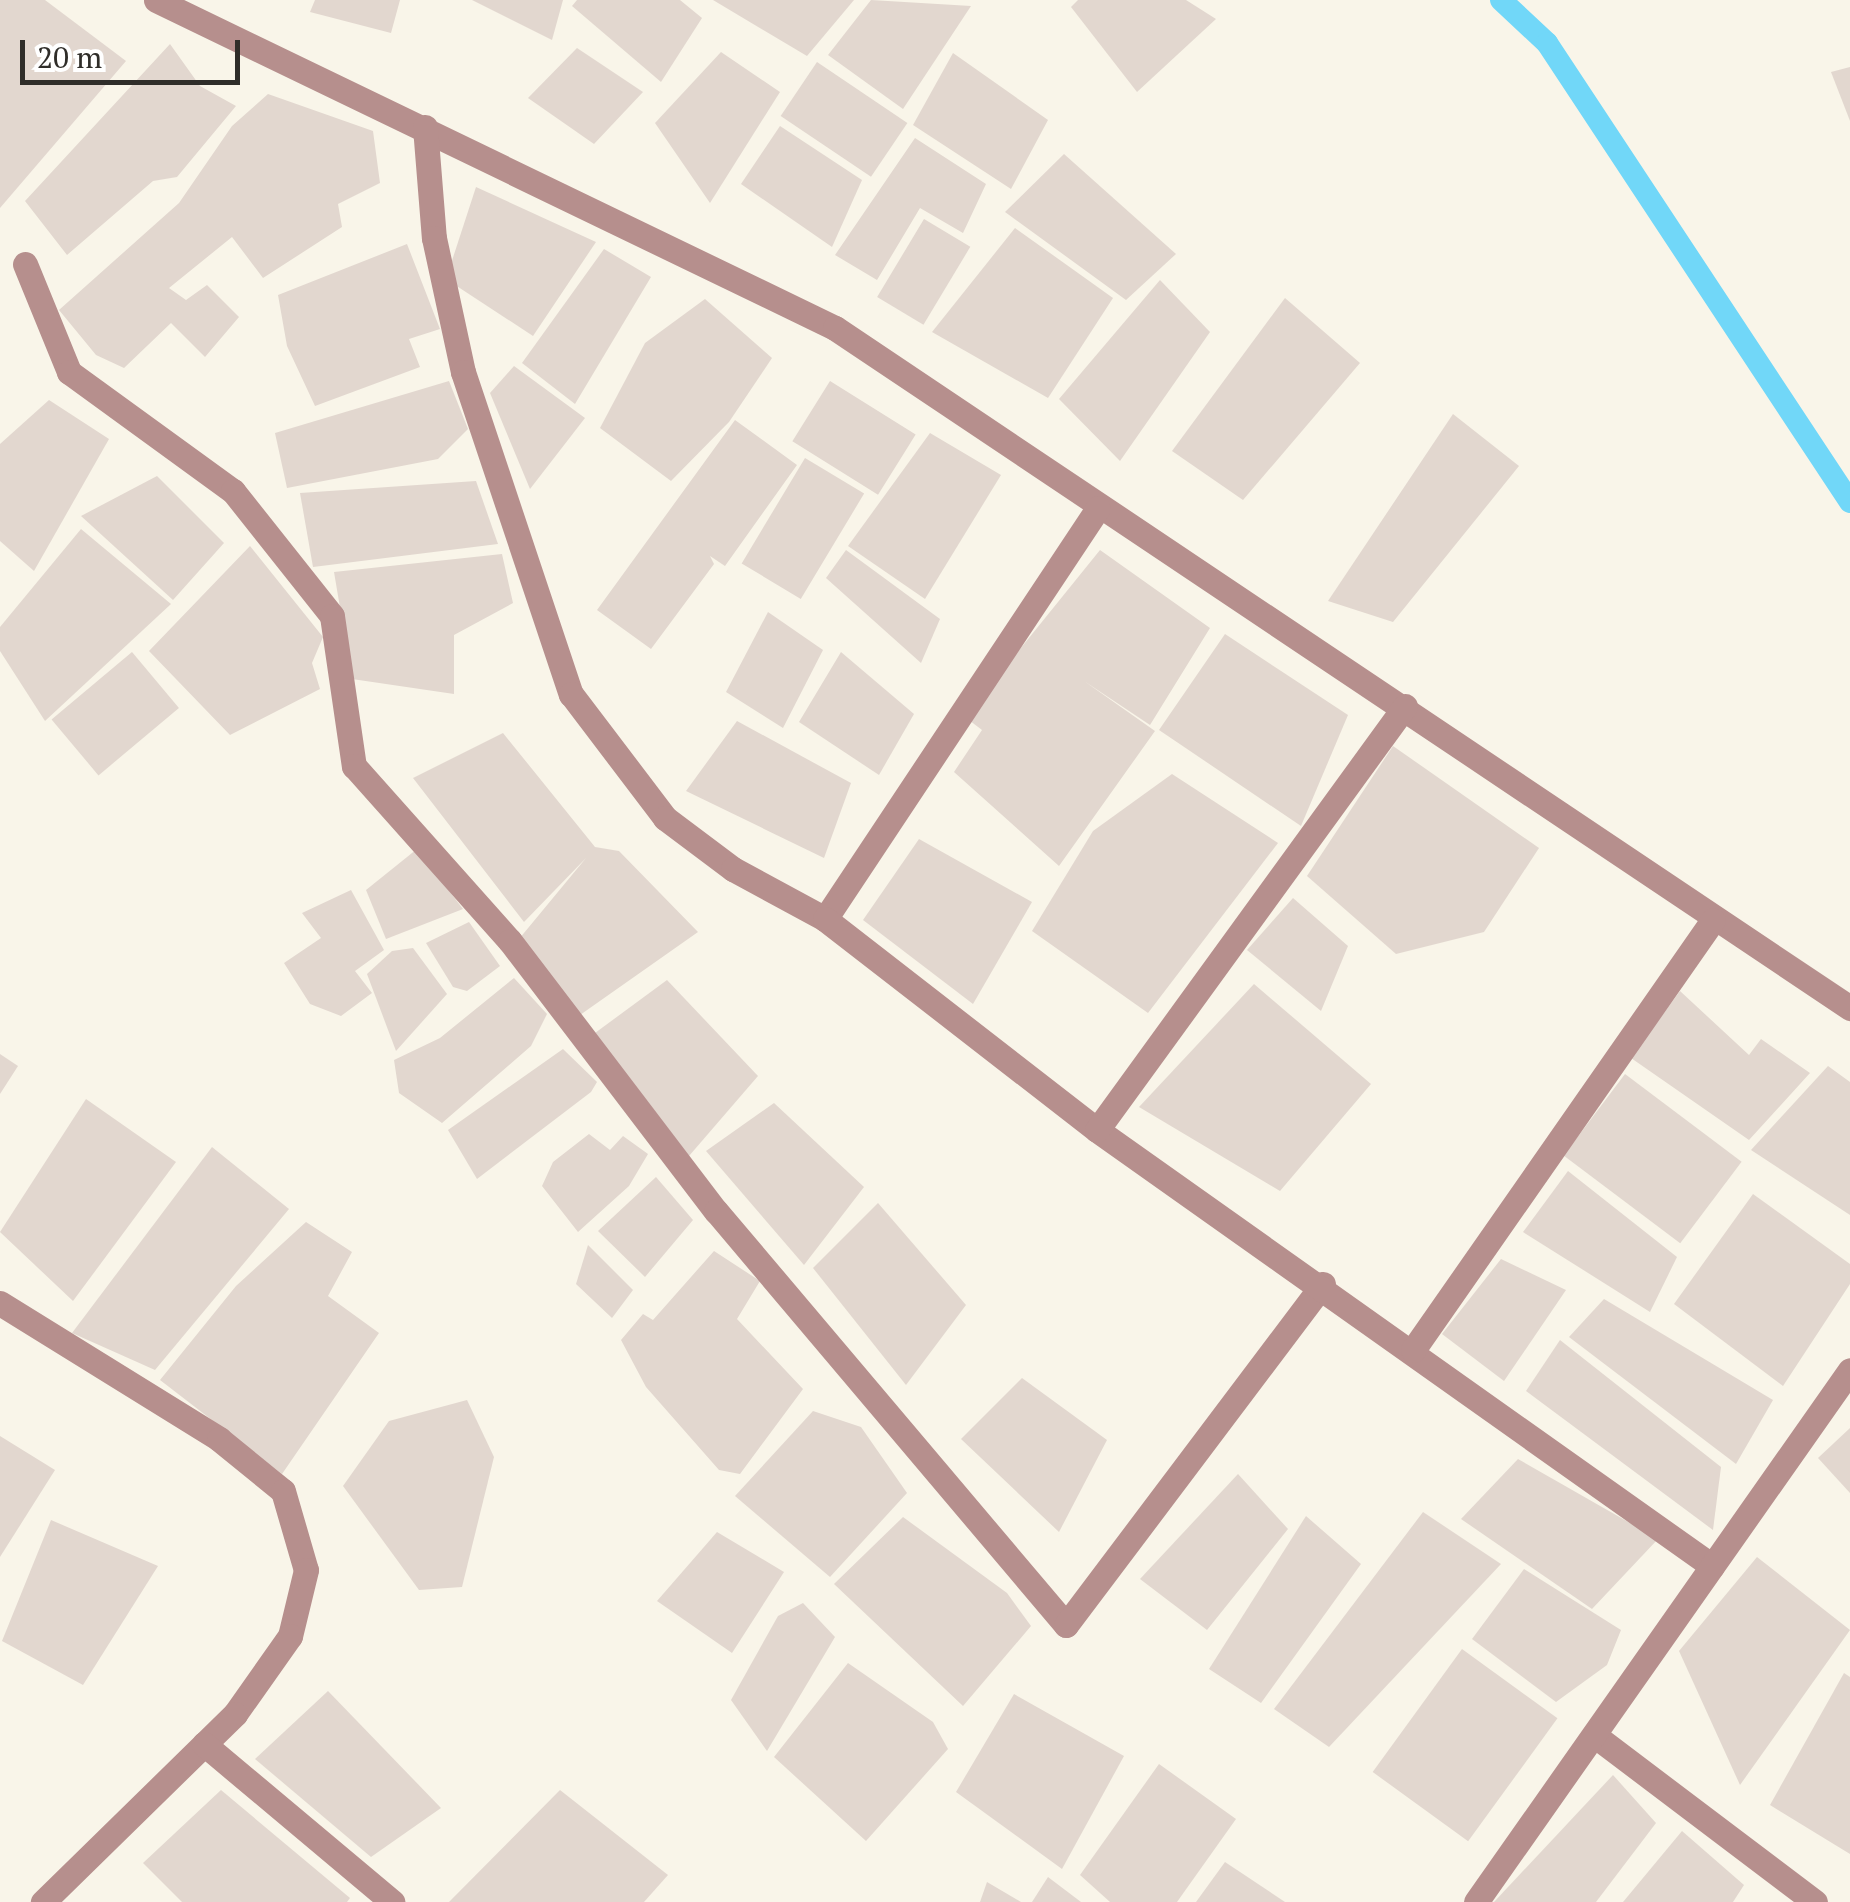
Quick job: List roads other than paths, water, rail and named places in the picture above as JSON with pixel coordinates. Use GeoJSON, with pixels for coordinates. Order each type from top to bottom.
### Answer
{"type":"FeatureCollection","features":[{"type":"Feature","properties":{"kind":"street"},"geometry":{"type":"LineString","coordinates":[[156,0],[835,328],[1098,508],[1560,805],[1713,920],[1850,1008]]}},
{"type":"Feature","properties":{"kind":"street"},"geometry":{"type":"LineString","coordinates":[[425,127],[434,238],[464,372],[571,694],[664,818],[825,919],[1097,1130],[1324,1284],[1712,1566]]}},
{"type":"Feature","properties":{"kind":"street"},"geometry":{"type":"LineString","coordinates":[[25,264],[69,372],[234,490],[332,616],[354,766],[510,941],[716,1211],[1066,1625],[1324,1284]]}},
{"type":"Feature","properties":{"kind":"street"},"geometry":{"type":"LineString","coordinates":[[825,919],[1098,508]]}},
{"type":"Feature","properties":{"kind":"street"},"geometry":{"type":"LineString","coordinates":[[1097,1130],[1404,706]]}},
{"type":"Feature","properties":{"kind":"street"},"geometry":{"type":"LineString","coordinates":[[1413,1350],[1713,920]]}},
{"type":"Feature","properties":{"kind":"street"},"geometry":{"type":"LineString","coordinates":[[0,1303],[218,1439],[283,1490],[306,1570],[290,1636],[204,1744],[43,1902]]}},
{"type":"Feature","properties":{"kind":"street"},"geometry":{"type":"LineString","coordinates":[[1476,1902],[1850,1370]]}},
{"type":"Feature","properties":{"kind":"street"},"geometry":{"type":"LineString","coordinates":[[1594,1735],[1815,1902]]}},
{"type":"Feature","properties":{"kind":"street"},"geometry":{"type":"LineString","coordinates":[[204,1744],[392,1902]]}},
{"type":"Feature","properties":{"kind":"waterway"},"geometry":{"type":"LineString","coordinates":[[1501,0],[1547,43],[1850,502]]}}]}
